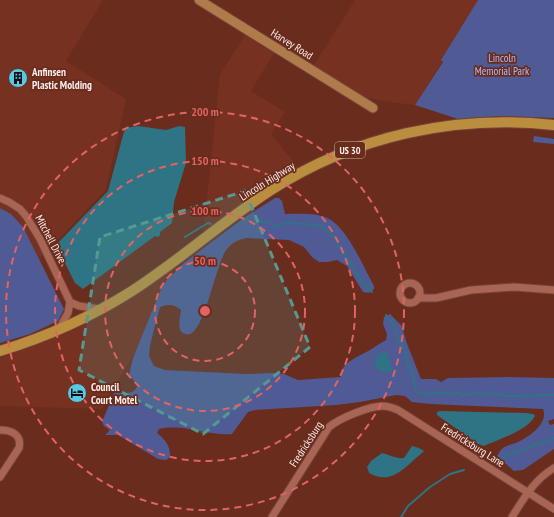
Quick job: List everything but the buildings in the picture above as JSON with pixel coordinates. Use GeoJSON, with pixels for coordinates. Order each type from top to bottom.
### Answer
{"type":"FeatureCollection","features":[{"type":"Feature","properties":{"kind":"main road","name":"Lincoln Highway"},"geometry":{"type":"LineString","coordinates":[[0,351],[58,329],[101,309],[131,292],[271,190],[316,165],[340,154],[385,138],[424,129],[454,125],[509,122],[554,125]]}},
{"type":"Feature","properties":{"kind":"street","name":"Harvey Road"},"geometry":{"type":"LineString","coordinates":[[199,0],[373,108]]}},
{"type":"Feature","properties":{"kind":"street","name":"Mitchell Drive"},"geometry":{"type":"LineString","coordinates":[[0,198],[20,209],[26,216],[40,239],[70,302]]}},
{"type":"Feature","properties":{"kind":"street"},"geometry":{"type":"LineString","coordinates":[[418,298],[436,298],[471,290],[514,287],[554,290]]}},
{"type":"Feature","properties":{"kind":"street"},"geometry":{"type":"LineString","coordinates":[[58,329],[68,313],[70,302],[85,307],[101,309]]}},
{"type":"Feature","properties":{"kind":"street","name":"Fredricksburg Lane"},"geometry":{"type":"LineString","coordinates":[[377,406],[385,406],[398,410],[554,509]]}},
{"type":"Feature","properties":{"kind":"street","name":"Fredricksburg"},"geometry":{"type":"LineString","coordinates":[[272,517],[329,427],[339,421],[377,406]]}},
{"type":"Feature","properties":{"kind":"street"},"geometry":{"type":"LineString","coordinates":[[0,430],[6,430],[17,434],[20,439],[19,448],[0,477]]}},
{"type":"Feature","properties":{"kind":"street"},"geometry":{"type":"LineString","coordinates":[[512,517],[528,492],[538,480],[554,468]]}},
{"type":"Feature","properties":{"kind":"highlighted area"},"geometry":{"type":"Polygon","coordinates":[[[245,191],[310,347],[203,434],[79,370],[100,237],[245,191]]]}},
{"type":"Feature","properties":{"kind":"shaded area"},"geometry":{"type":"Polygon","coordinates":[[[0,0],[103,0],[66,61],[126,99],[106,190],[39,259],[23,227],[11,214],[0,208],[0,0]]]}},
{"type":"Feature","properties":{"kind":"shaded area"},"geometry":{"type":"Polygon","coordinates":[[[355,0],[482,0],[415,105],[367,98],[310,71],[355,0]]]}},
{"type":"Feature","properties":{"kind":"shaded area"},"geometry":{"type":"Polygon","coordinates":[[[245,35],[274,53],[251,91],[285,112],[271,134],[299,168],[203,235],[220,74],[245,35]]]}},
{"type":"Feature","properties":{"kind":"shaded area"},"geometry":{"type":"Polygon","coordinates":[[[138,126],[166,130],[179,126],[185,127],[186,163],[174,202],[172,223],[160,232],[158,237],[155,236],[83,289],[75,283],[56,245],[108,191],[125,128],[138,126]]]}},
{"type":"Feature","properties":{"kind":"shaded area"},"geometry":{"type":"Polygon","coordinates":[[[174,266],[172,288],[102,409],[0,406],[0,358],[65,333],[96,317],[174,266]]]}},
{"type":"Feature","properties":{"kind":"shaded area"},"geometry":{"type":"Polygon","coordinates":[[[384,352],[387,353],[390,366],[393,369],[391,372],[379,371],[375,365],[375,360],[377,357],[384,352]]]}},
{"type":"Feature","properties":{"kind":"shaded area"},"geometry":{"type":"Polygon","coordinates":[[[437,412],[526,413],[533,414],[535,416],[526,426],[484,446],[478,444],[437,415],[437,412]]]}},
{"type":"Feature","properties":{"kind":"shaded area"},"geometry":{"type":"Polygon","coordinates":[[[412,446],[424,451],[398,473],[385,477],[369,473],[367,467],[371,461],[382,453],[404,458],[412,446]]]}},
{"type":"Feature","properties":{"kind":"green space","name":"Lincoln Memorial Park"},"geometry":{"type":"Polygon","coordinates":[[[478,0],[554,0],[554,118],[500,116],[458,119],[415,105],[443,62],[441,60],[478,0]]]}},
{"type":"Feature","properties":{"kind":"green space"},"geometry":{"type":"Polygon","coordinates":[[[534,136],[554,139],[554,144],[533,142],[534,136]]]}},
{"type":"Feature","properties":{"kind":"green space"},"geometry":{"type":"Polygon","coordinates":[[[275,198],[279,198],[282,201],[285,214],[308,214],[326,217],[338,225],[350,241],[374,286],[374,289],[369,293],[363,292],[347,266],[337,260],[319,262],[312,257],[304,247],[289,240],[245,238],[238,240],[230,245],[221,260],[202,318],[192,333],[187,334],[181,331],[179,325],[181,310],[171,305],[160,307],[150,345],[149,356],[154,366],[165,370],[246,374],[274,373],[284,374],[298,380],[341,377],[343,368],[351,360],[386,340],[387,334],[383,324],[384,317],[390,314],[402,326],[406,341],[421,379],[436,379],[441,382],[448,378],[554,378],[554,419],[548,421],[550,425],[554,424],[554,449],[523,470],[514,471],[497,456],[506,446],[522,440],[537,429],[543,419],[543,409],[430,404],[412,402],[405,396],[396,395],[336,405],[255,410],[248,412],[232,434],[214,433],[187,428],[159,429],[157,433],[163,438],[170,450],[170,457],[166,460],[158,459],[118,435],[105,435],[110,430],[104,426],[102,422],[114,393],[130,393],[137,387],[129,375],[133,358],[162,287],[167,280],[184,263],[210,243],[245,217],[275,198]]]}},
{"type":"Feature","properties":{"kind":"green space"},"geometry":{"type":"Polygon","coordinates":[[[0,208],[11,214],[23,227],[64,309],[58,321],[30,334],[0,343],[0,208]]]}},
{"type":"Feature","properties":{"kind":"waterway"},"geometry":{"type":"LineString","coordinates":[[244,220],[256,223],[260,220],[263,223],[270,222],[274,227],[286,223],[318,225],[323,227],[334,237],[363,283],[372,292]]}},
{"type":"Feature","properties":{"kind":"waterway"},"geometry":{"type":"LineString","coordinates":[[185,237],[208,223],[211,224]]}},
{"type":"Feature","properties":{"kind":"waterway"},"geometry":{"type":"LineString","coordinates":[[386,315],[393,324],[399,342],[406,353],[407,364],[410,367],[417,392],[426,394],[454,394],[457,392],[463,396],[475,393],[483,396],[487,393],[510,396],[554,395]]}},
{"type":"Feature","properties":{"kind":"waterway"},"geometry":{"type":"LineString","coordinates":[[501,458],[554,438]]}},
{"type":"Feature","properties":{"kind":"waterway"},"geometry":{"type":"LineString","coordinates":[[401,517],[408,506],[430,487],[450,474],[464,470]]}},
{"type":"Feature","properties":{"kind":"place","name":"Anfinsen Plastic Molding"},"geometry":{"type":"Point","coordinates":[18,78]}},
{"type":"Feature","properties":{"kind":"place","name":"Council Court Motel"},"geometry":{"type":"Point","coordinates":[77,393]}}]}
